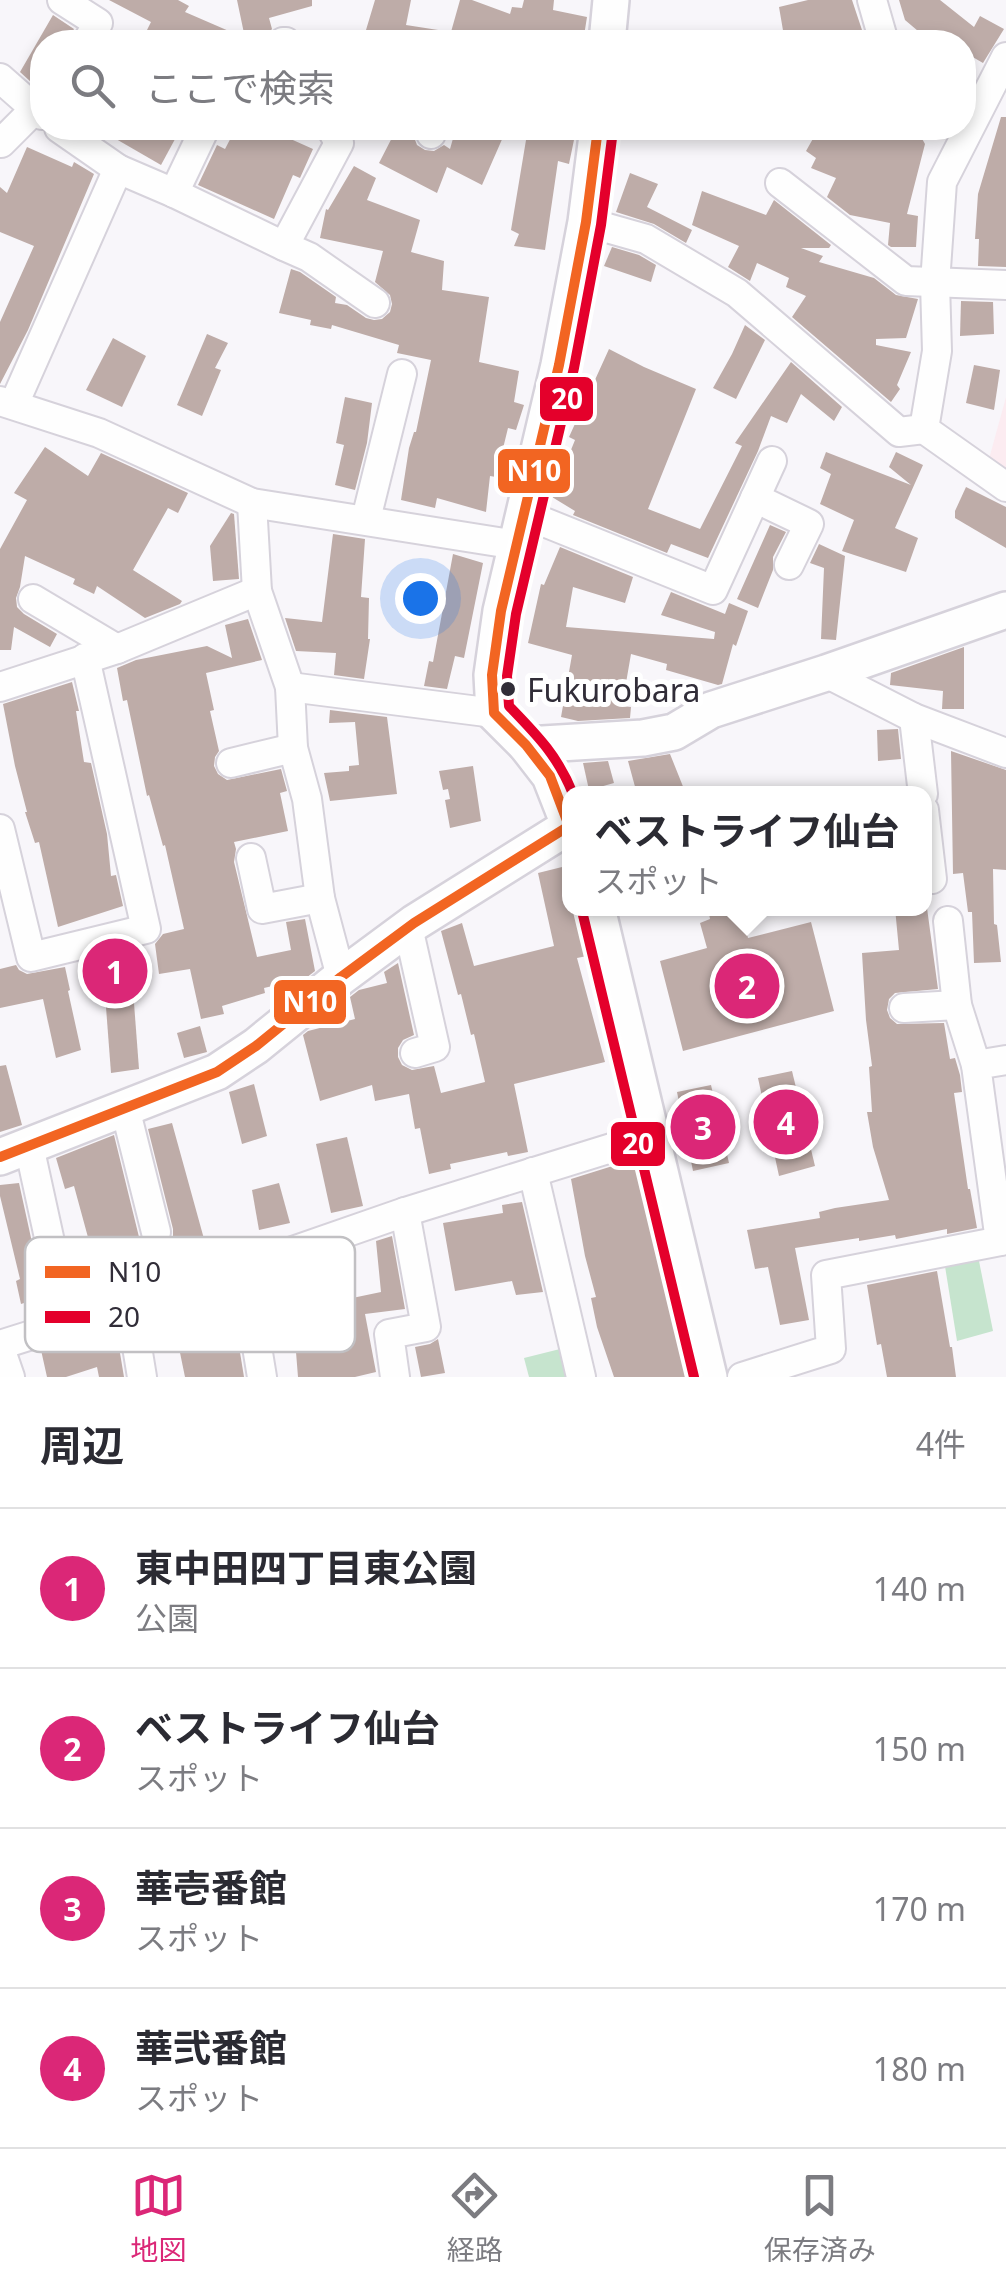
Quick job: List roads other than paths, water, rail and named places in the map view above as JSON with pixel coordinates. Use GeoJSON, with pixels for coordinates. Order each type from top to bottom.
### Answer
{"type":"FeatureCollection","features":[{"type":"Feature","properties":{"kind":"street"},"geometry":{"type":"LineString","coordinates":[[62,0],[98,23],[94,30]]}},
{"type":"Feature","properties":{"kind":"street"},"geometry":{"type":"LineString","coordinates":[[608,30],[611,0]]}},
{"type":"Feature","properties":{"kind":"street"},"geometry":{"type":"LineString","coordinates":[[872,0],[881,30]]}},
{"type":"Feature","properties":{"kind":"street"},"geometry":{"type":"LineString","coordinates":[[976,95],[1006,57]]}},
{"type":"Feature","properties":{"kind":"street"},"geometry":{"type":"LineString","coordinates":[[0,78],[30,104]]}},
{"type":"Feature","properties":{"kind":"street"},"geometry":{"type":"LineString","coordinates":[[0,142],[30,119]]}},
{"type":"Feature","properties":{"kind":"street"},"geometry":{"type":"LineString","coordinates":[[76,140],[118,169],[310,258],[376,302]]}},
{"type":"Feature","properties":{"kind":"street"},"geometry":{"type":"LineString","coordinates":[[174,193],[199,140]]}},
{"type":"Feature","properties":{"kind":"street"},"geometry":{"type":"LineString","coordinates":[[284,246],[337,140]]}},
{"type":"Feature","properties":{"kind":"street"},"geometry":{"type":"LineString","coordinates":[[494,714],[492,676],[501,611],[559,365],[586,222],[596,140]]}},
{"type":"Feature","properties":{"kind":"street"},"geometry":{"type":"LineString","coordinates":[[924,429],[937,351],[935,284],[942,182],[958,140]]}},
{"type":"Feature","properties":{"kind":"street"},"geometry":{"type":"LineString","coordinates":[[118,169],[7,402],[98,433],[252,502],[366,520],[521,530],[713,590],[772,462]]}},
{"type":"Feature","properties":{"kind":"street"},"geometry":{"type":"LineString","coordinates":[[780,183],[906,280],[1006,285]]}},
{"type":"Feature","properties":{"kind":"street"},"geometry":{"type":"LineString","coordinates":[[586,222],[646,240],[738,293],[898,432],[924,429],[1006,487]]}},
{"type":"Feature","properties":{"kind":"street"},"geometry":{"type":"LineString","coordinates":[[366,520],[402,374]]}},
{"type":"Feature","properties":{"kind":"street"},"geometry":{"type":"LineString","coordinates":[[755,498],[809,524],[789,564]]}},
{"type":"Feature","properties":{"kind":"street"},"geometry":{"type":"LineString","coordinates":[[252,502],[257,591],[290,687],[293,748],[307,798],[320,898],[341,977]]}},
{"type":"Feature","properties":{"kind":"street"},"geometry":{"type":"LineString","coordinates":[[0,687],[117,649],[257,591]]}},
{"type":"Feature","properties":{"kind":"street"},"geometry":{"type":"LineString","coordinates":[[33,599],[117,649]]}},
{"type":"Feature","properties":{"kind":"street"},"geometry":{"type":"LineString","coordinates":[[526,745],[643,738],[674,732],[711,710],[1006,610]]}},
{"type":"Feature","properties":{"kind":"street"},"geometry":{"type":"LineString","coordinates":[[0,830],[30,957],[146,929],[86,658]]}},
{"type":"Feature","properties":{"kind":"street"},"geometry":{"type":"LineString","coordinates":[[826,673],[914,718],[1006,753]]}},
{"type":"Feature","properties":{"kind":"street"},"geometry":{"type":"LineString","coordinates":[[290,687],[494,714],[550,776],[562,808]]}},
{"type":"Feature","properties":{"kind":"street"},"geometry":{"type":"LineString","coordinates":[[914,718],[921,786]]}},
{"type":"Feature","properties":{"kind":"street"},"geometry":{"type":"LineString","coordinates":[[231,764],[293,748]]}},
{"type":"Feature","properties":{"kind":"street"},"geometry":{"type":"LineString","coordinates":[[44,1237],[14,1152],[216,1072],[256,1046],[408,927],[562,830]]}},
{"type":"Feature","properties":{"kind":"street"},"geometry":{"type":"LineString","coordinates":[[251,858],[262,910],[320,898]]}},
{"type":"Feature","properties":{"kind":"street"},"geometry":{"type":"LineString","coordinates":[[598,916],[709,1377]]}},
{"type":"Feature","properties":{"kind":"street"},"geometry":{"type":"LineString","coordinates":[[742,1377],[831,1350],[826,1275],[1003,1241],[976,1065],[957,1005],[948,922]]}},
{"type":"Feature","properties":{"kind":"street"},"geometry":{"type":"LineString","coordinates":[[408,927],[436,1047],[415,1053]]}},
{"type":"Feature","properties":{"kind":"street"},"geometry":{"type":"LineString","coordinates":[[904,1008],[957,1005]]}},
{"type":"Feature","properties":{"kind":"street"},"geometry":{"type":"LineString","coordinates":[[976,1065],[1006,1060]]}},
{"type":"Feature","properties":{"kind":"street"},"geometry":{"type":"LineString","coordinates":[[125,1108],[156,1232]]}},
{"type":"Feature","properties":{"kind":"street"},"geometry":{"type":"LineString","coordinates":[[333,1237],[650,1136]]}},
{"type":"Feature","properties":{"kind":"street"},"geometry":{"type":"LineString","coordinates":[[533,1172],[581,1377]]}},
{"type":"Feature","properties":{"kind":"street"},"geometry":{"type":"LineString","coordinates":[[395,1377],[389,1334],[426,1327],[405,1212]]}},
{"type":"Feature","properties":{"kind":"street"},"geometry":{"type":"LineString","coordinates":[[10,1377],[0,1347],[25,1339]]}},
{"type":"Feature","properties":{"kind":"street"},"geometry":{"type":"LineString","coordinates":[[138,1352],[142,1377]]}},
{"type":"Feature","properties":{"kind":"street"},"geometry":{"type":"LineString","coordinates":[[258,1352],[262,1377]]}},
{"type":"Feature","properties":{"kind":"place","name":"Fukurobara"},"geometry":{"type":"Point","coordinates":[508,689]}},
{"type":"Feature","properties":{"kind":"place","name":"東中田四丁目東公園"},"geometry":{"type":"Point","coordinates":[115,971]}},
{"type":"Feature","properties":{"kind":"place","name":"ベストライフ仙台"},"geometry":{"type":"Point","coordinates":[747,986]}},
{"type":"Feature","properties":{"kind":"place","name":"華弐番館"},"geometry":{"type":"Point","coordinates":[786,1122]}},
{"type":"Feature","properties":{"kind":"place","name":"華壱番館"},"geometry":{"type":"Point","coordinates":[703,1127]}}]}
